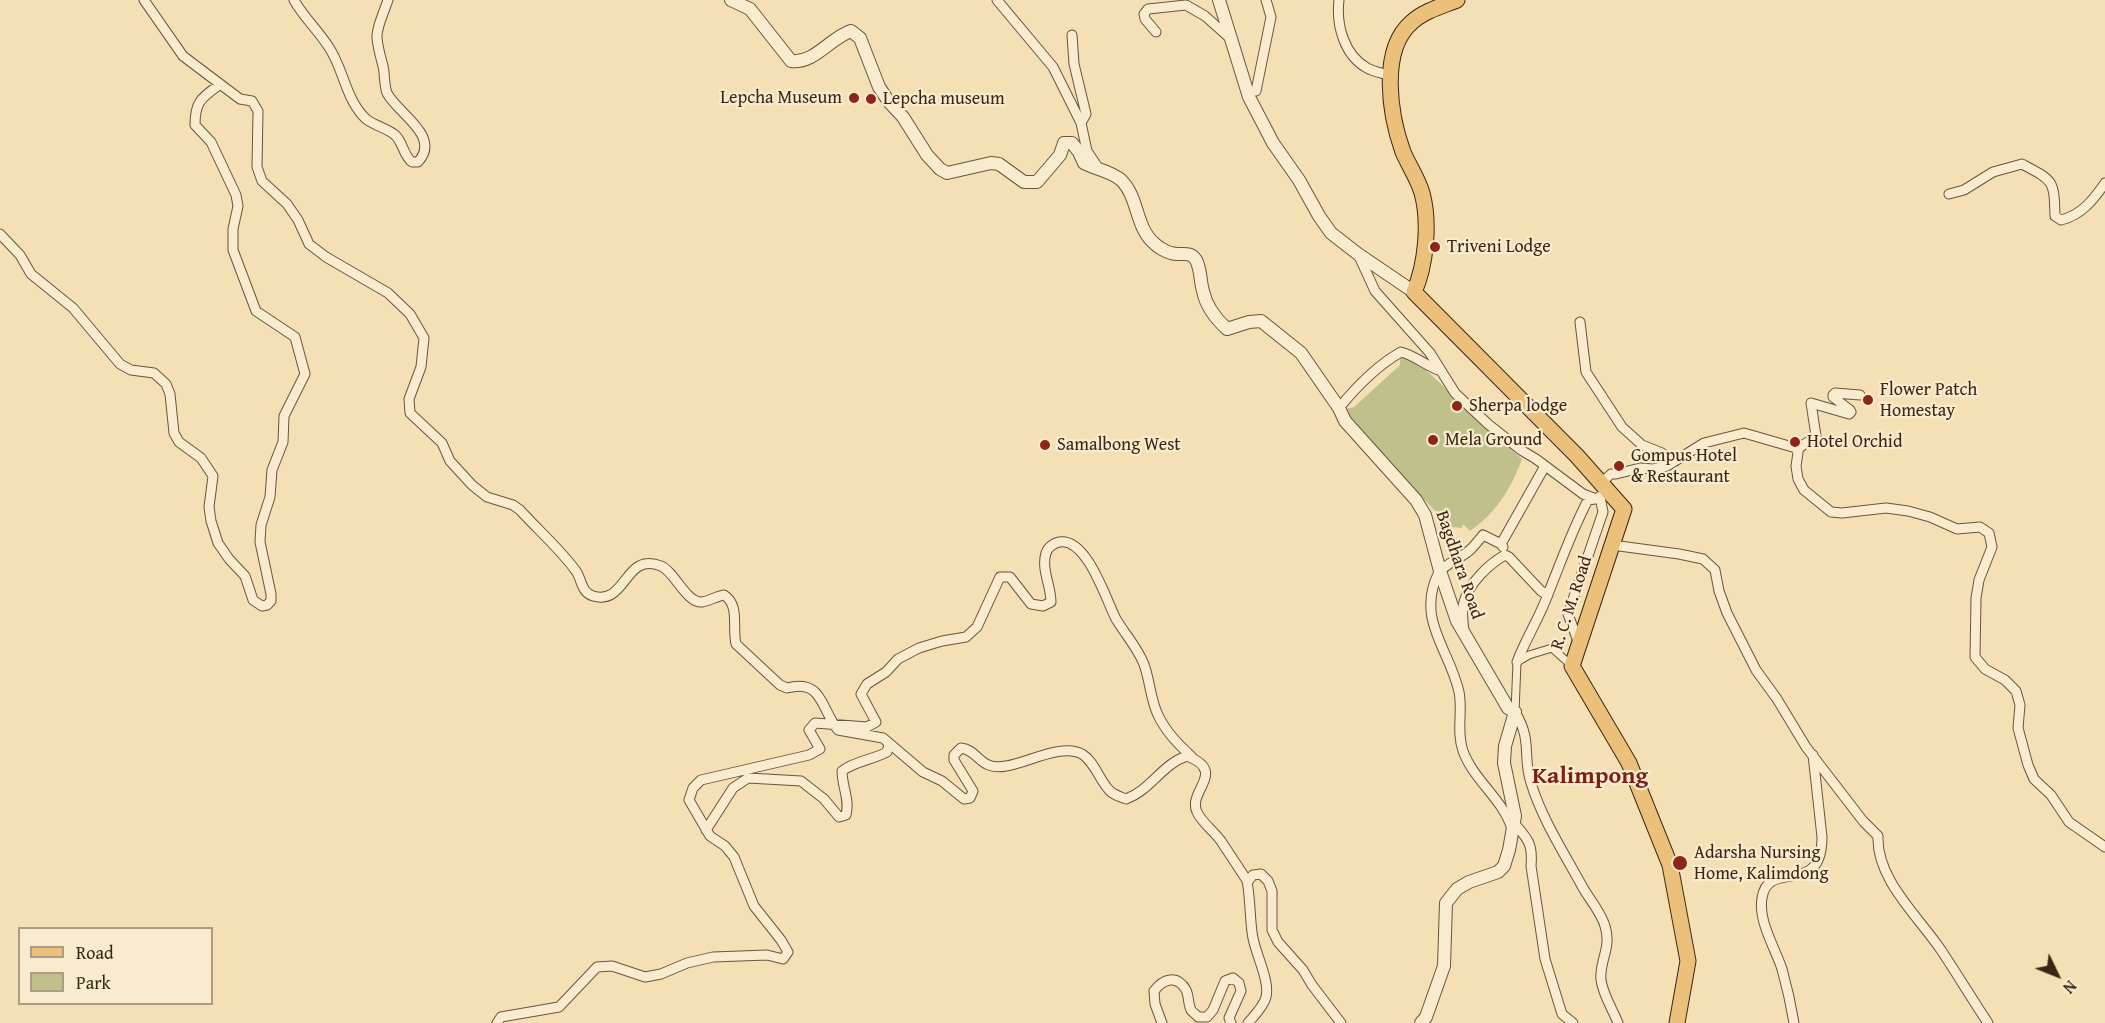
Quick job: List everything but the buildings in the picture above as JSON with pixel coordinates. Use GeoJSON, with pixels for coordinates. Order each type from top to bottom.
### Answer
{"type":"FeatureCollection","features":[{"type":"Feature","properties":{"kind":"main road"},"geometry":{"type":"LineString","coordinates":[[1414,292],[1424,266],[1425,207],[1422,192],[1395,128],[1390,97],[1394,52],[1400,35],[1410,23],[1420,15],[1457,0]]}},
{"type":"Feature","properties":{"kind":"main road","name":"R. C. M. Road"},"geometry":{"type":"LineString","coordinates":[[1414,292],[1601,492],[1624,508],[1572,666],[1629,763],[1670,865],[1688,961],[1677,1023]]}},
{"type":"Feature","properties":{"kind":"street"},"geometry":{"type":"LineString","coordinates":[[144,0],[183,56],[240,99],[252,101],[258,111],[257,167],[262,181],[287,204],[298,220],[309,244],[326,257],[387,293],[410,314],[424,338],[421,367],[409,399],[410,413],[442,443],[450,461],[472,485],[487,497],[513,505],[520,510],[577,572],[583,589],[590,595],[599,597],[613,594],[632,570],[641,564],[651,564],[670,572],[688,595],[696,600],[702,602],[724,595],[730,598],[734,606],[736,644],[780,685],[787,688],[800,684],[808,687],[821,699],[838,730],[883,738],[923,772],[942,781],[964,799],[970,798],[973,791],[954,760],[954,754],[961,748],[966,748],[984,764],[993,767],[1021,763],[1059,751],[1081,754],[1089,760],[1111,792],[1126,799],[1141,791],[1177,759],[1187,756],[1194,759]]}},
{"type":"Feature","properties":{"kind":"street"},"geometry":{"type":"LineString","coordinates":[[294,0],[330,49],[353,104],[365,118],[377,127],[394,134],[400,141],[406,157],[412,162],[417,162],[423,155],[424,143],[409,117],[388,94],[377,51],[375,39],[379,20],[388,0]]}},
{"type":"Feature","properties":{"kind":"street"},"geometry":{"type":"LineString","coordinates":[[731,0],[750,9],[791,61],[800,62],[806,59],[843,33],[851,31],[860,38],[879,87],[903,117],[927,154],[940,169],[947,173],[991,163],[999,164],[1024,182],[1037,182],[1060,155],[1064,143],[1072,143],[1084,162],[1099,169]]}},
{"type":"Feature","properties":{"kind":"street"},"geometry":{"type":"LineString","coordinates":[[997,0],[1053,67],[1081,123],[1087,151],[1099,169]]}},
{"type":"Feature","properties":{"kind":"street"},"geometry":{"type":"LineString","coordinates":[[1219,0],[1249,97],[1273,143],[1299,180],[1331,233],[1414,292]]}},
{"type":"Feature","properties":{"kind":"street"},"geometry":{"type":"LineString","coordinates":[[1256,91],[1271,17],[1266,0]]}},
{"type":"Feature","properties":{"kind":"street"},"geometry":{"type":"LineString","coordinates":[[1339,0],[1338,12],[1343,40],[1353,58],[1370,69],[1391,76]]}},
{"type":"Feature","properties":{"kind":"street"},"geometry":{"type":"LineString","coordinates":[[1156,33],[1145,19],[1144,14],[1148,9],[1186,6],[1205,16],[1232,40]]}},
{"type":"Feature","properties":{"kind":"street"},"geometry":{"type":"LineString","coordinates":[[1072,35],[1074,64],[1086,114],[1081,123]]}},
{"type":"Feature","properties":{"kind":"street"},"geometry":{"type":"LineString","coordinates":[[0,234],[20,255],[31,274],[73,308],[120,364],[131,370],[154,373],[166,384],[170,394],[174,433],[179,442],[201,458],[213,477],[209,507],[210,520],[218,543],[245,576],[253,600],[262,606],[267,605],[271,601],[271,594],[260,542],[261,525],[270,497],[272,470],[283,442],[284,416],[305,374],[295,337],[256,311],[233,250],[237,195],[211,142],[195,125],[195,109],[204,96],[219,85]]}},
{"type":"Feature","properties":{"kind":"street"},"geometry":{"type":"LineString","coordinates":[[1949,194],[1964,190],[1993,172],[2022,164],[2051,181],[2055,189],[2055,216],[2061,220],[2070,218],[2089,204],[2105,183]]}},
{"type":"Feature","properties":{"kind":"street","name":"Bagdhara Road"},"geometry":{"type":"LineString","coordinates":[[1099,169],[1121,180],[1131,193],[1144,231],[1154,244],[1171,253],[1189,254],[1195,258],[1203,293],[1216,318],[1227,329],[1261,321],[1301,353],[1339,408],[1345,421],[1416,500],[1425,515],[1440,571],[1457,621],[1508,708],[1515,712]]}},
{"type":"Feature","properties":{"kind":"street"},"geometry":{"type":"LineString","coordinates":[[1358,254],[1375,291],[1430,353],[1455,393],[1488,424],[1583,494],[1601,492]]}},
{"type":"Feature","properties":{"kind":"street"},"geometry":{"type":"LineString","coordinates":[[1580,322],[1586,372],[1622,427],[1642,445],[1662,453],[1667,466]]}},
{"type":"Feature","properties":{"kind":"street"},"geometry":{"type":"LineString","coordinates":[[1339,408],[1373,372],[1389,358],[1401,352],[1412,355],[1428,367],[1441,371]]}},
{"type":"Feature","properties":{"kind":"street"},"geometry":{"type":"LineString","coordinates":[[1860,395],[1833,394],[1833,398],[1850,410],[1849,414],[1811,403],[1815,436],[1801,445],[1798,450],[1796,466],[1798,479],[1804,490],[1831,512],[1886,508],[1930,517],[1957,529],[1980,527],[1989,533],[1992,547],[1979,580],[1976,598],[1975,657],[1985,669],[2005,680],[2016,690],[2020,705],[2018,728],[2034,779],[2051,795],[2069,822],[2105,847]]}},
{"type":"Feature","properties":{"kind":"street"},"geometry":{"type":"LineString","coordinates":[[1422,1023],[1444,966],[1446,903],[1457,889],[1469,882],[1498,872],[1504,866],[1513,827],[1514,802],[1504,763],[1505,746],[1515,712],[1517,662],[1588,500],[1601,492],[1611,474],[1640,468],[1653,469],[1667,466],[1704,443],[1744,433],[1798,450]]}},
{"type":"Feature","properties":{"kind":"street"},"geometry":{"type":"LineString","coordinates":[[1501,544],[1545,466]]}},
{"type":"Feature","properties":{"kind":"street"},"geometry":{"type":"LineString","coordinates":[[1579,644],[1568,614],[1604,512],[1601,492]]}},
{"type":"Feature","properties":{"kind":"street"},"geometry":{"type":"LineString","coordinates":[[1548,595],[1541,591],[1501,544],[1483,536],[1471,550],[1440,571],[1431,594],[1431,615],[1432,623],[1460,694],[1458,720],[1462,750],[1476,774],[1503,808],[1513,827],[1528,840],[1532,850],[1531,866],[1545,959],[1562,1014],[1573,1023]]}},
{"type":"Feature","properties":{"kind":"street"},"geometry":{"type":"LineString","coordinates":[[497,1023],[501,1017],[559,1007],[597,967],[612,966],[645,977],[714,957],[767,955],[783,959],[788,952],[754,906],[734,857],[725,846],[710,836],[689,800],[693,788],[701,780],[809,755],[820,749],[809,730],[815,723],[867,727],[876,722],[861,694],[867,684],[886,672],[898,659],[919,648],[966,637],[977,627],[1000,578],[1010,577],[1031,604],[1043,606],[1051,603],[1051,592],[1044,566],[1046,551],[1055,543],[1065,541],[1074,545],[1099,578],[1118,621],[1131,638],[1143,662],[1156,712],[1167,731],[1201,764],[1206,772],[1195,807],[1199,817],[1220,840],[1241,874],[1248,881],[1253,939],[1267,987],[1266,999],[1248,1023]]}},
{"type":"Feature","properties":{"kind":"street"},"geometry":{"type":"LineString","coordinates":[[1612,545],[1703,559],[1715,570],[1727,613],[1756,670],[1813,755],[1863,821],[1878,836],[1877,851],[1895,888],[1927,930],[1989,1023]]}},
{"type":"Feature","properties":{"kind":"street"},"geometry":{"type":"LineString","coordinates":[[1465,636],[1462,612],[1467,594],[1493,562],[1505,555],[1509,556]]}},
{"type":"Feature","properties":{"kind":"street"},"geometry":{"type":"LineString","coordinates":[[1517,662],[1529,655],[1552,648],[1572,666]]}},
{"type":"Feature","properties":{"kind":"street"},"geometry":{"type":"LineString","coordinates":[[1515,712],[1523,724],[1527,741],[1530,782],[1547,822],[1604,923],[1608,947],[1601,980],[1618,1023]]}},
{"type":"Feature","properties":{"kind":"street"},"geometry":{"type":"LineString","coordinates":[[706,830],[733,788],[748,778],[801,781],[824,800],[839,817],[846,815],[849,803],[842,771],[851,764],[873,759],[887,752],[889,744]]}},
{"type":"Feature","properties":{"kind":"street"},"geometry":{"type":"LineString","coordinates":[[1794,1023],[1781,968],[1764,922],[1761,900],[1764,889],[1775,880],[1809,871],[1818,861],[1822,837],[1813,755]]}},
{"type":"Feature","properties":{"kind":"street"},"geometry":{"type":"LineString","coordinates":[[1248,881],[1253,875],[1261,874],[1268,881],[1272,891],[1272,930],[1278,942],[1303,970],[1315,990],[1341,1023]]}},
{"type":"Feature","properties":{"kind":"street"},"geometry":{"type":"LineString","coordinates":[[1162,1023],[1155,1004],[1154,991],[1160,982],[1169,980],[1179,982],[1187,992],[1191,1011],[1198,1017],[1207,1017],[1213,1010],[1225,981],[1233,978],[1239,983],[1241,991],[1229,1018],[1231,1023]]}},
{"type":"Feature","properties":{"kind":"green space","name":"Mela Ground"},"geometry":{"type":"Polygon","coordinates":[[[1400,357],[1415,360],[1522,459],[1502,500],[1470,531],[1463,524],[1462,528],[1451,527],[1346,420],[1343,410],[1354,407],[1398,367],[1400,357]]]}},
{"type":"Feature","properties":{"kind":"place","name":"Lepcha Museum"},"geometry":{"type":"Point","coordinates":[854,98]}},
{"type":"Feature","properties":{"kind":"place","name":"Lepcha museum"},"geometry":{"type":"Point","coordinates":[871,99]}},
{"type":"Feature","properties":{"kind":"place","name":"Triveni Lodge"},"geometry":{"type":"Point","coordinates":[1435,247]}},
{"type":"Feature","properties":{"kind":"place","name":"Flower Patch Homestay"},"geometry":{"type":"Point","coordinates":[1868,400]}},
{"type":"Feature","properties":{"kind":"place","name":"Sherpa lodge"},"geometry":{"type":"Point","coordinates":[1457,406]}},
{"type":"Feature","properties":{"kind":"place","name":"Mela Ground"},"geometry":{"type":"Point","coordinates":[1433,440]}},
{"type":"Feature","properties":{"kind":"place","name":"Hotel Orchid"},"geometry":{"type":"Point","coordinates":[1795,442]}},
{"type":"Feature","properties":{"kind":"place","name":"Samalbong West"},"geometry":{"type":"Point","coordinates":[1045,445]}},
{"type":"Feature","properties":{"kind":"place","name":"Gompus Hotel & Restaurant"},"geometry":{"type":"Point","coordinates":[1619,466]}},
{"type":"Feature","properties":{"kind":"place","name":"Adarsha Nursing Home, Kalimdong"},"geometry":{"type":"Point","coordinates":[1680,863]}},
{"type":"Feature","properties":{"kind":"district","name":"Kalimpong"},"geometry":{"type":"Point","coordinates":[1590,777]}}]}
